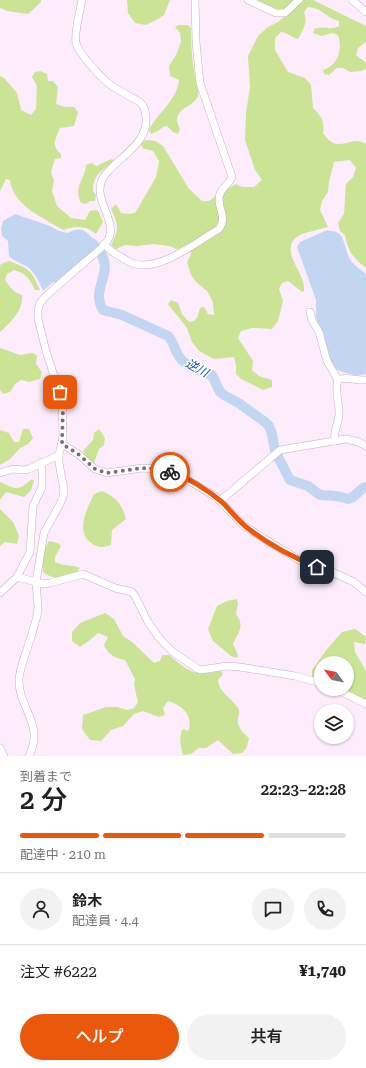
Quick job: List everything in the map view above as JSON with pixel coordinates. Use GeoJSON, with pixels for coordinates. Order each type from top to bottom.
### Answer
{"type":"FeatureCollection","features":[{"type":"Feature","properties":{"kind":"street"},"geometry":{"type":"LineString","coordinates":[[29,756],[34,741],[34,732],[32,721],[23,698],[19,679],[38,607],[36,582],[44,533],[63,497],[64,490],[59,455],[62,444],[62,400],[39,326],[38,310],[40,303],[45,297],[109,239],[111,232],[110,224],[102,201],[100,185],[108,171],[129,152],[142,136],[146,124],[143,105],[111,86],[80,52],[76,43],[76,34],[82,0]]}},
{"type":"Feature","properties":{"kind":"street"},"geometry":{"type":"LineString","coordinates":[[101,247],[136,264],[159,262],[187,249],[219,229],[224,220],[219,199],[222,189],[230,182],[232,177],[200,83],[196,42],[195,0]]}},
{"type":"Feature","properties":{"kind":"street"},"geometry":{"type":"LineString","coordinates":[[248,0],[276,13],[285,13],[299,0]]}},
{"type":"Feature","properties":{"kind":"street"},"geometry":{"type":"LineString","coordinates":[[352,0],[366,12]]}},
{"type":"Feature","properties":{"kind":"street"},"geometry":{"type":"LineString","coordinates":[[310,312],[327,361],[338,380],[336,384],[339,416],[335,428],[335,441]]}},
{"type":"Feature","properties":{"kind":"street"},"geometry":{"type":"LineString","coordinates":[[338,380],[343,378],[357,381],[366,380]]}},
{"type":"Feature","properties":{"kind":"street"},"geometry":{"type":"LineString","coordinates":[[220,501],[280,450],[335,441],[352,440],[366,446]]}},
{"type":"Feature","properties":{"kind":"street"},"geometry":{"type":"LineString","coordinates":[[62,444],[78,454],[95,469],[102,472],[113,473],[142,468],[158,469],[175,473],[200,487],[220,501],[243,525],[274,545],[301,561],[330,571],[354,582],[366,592]]}},
{"type":"Feature","properties":{"kind":"street"},"geometry":{"type":"LineString","coordinates":[[0,473],[13,469],[29,469],[59,455]]}},
{"type":"Feature","properties":{"kind":"street"},"geometry":{"type":"LineString","coordinates":[[0,593],[17,577],[30,552],[33,506],[42,487],[42,462]]}},
{"type":"Feature","properties":{"kind":"street"},"geometry":{"type":"LineString","coordinates":[[17,577],[36,582],[50,583],[83,574],[115,588],[132,592],[148,622],[159,638],[173,652],[198,669],[201,670],[227,666],[240,667],[295,676],[314,681]]}},
{"type":"Feature","properties":{"kind":"street"},"geometry":{"type":"LineString","coordinates":[[350,696],[366,704]]}},
{"type":"Feature","properties":{"kind":"street"},"geometry":{"type":"LineString","coordinates":[[0,748],[4,756]]}},
{"type":"Feature","properties":{"kind":"green space"},"geometry":{"type":"Polygon","coordinates":[[[0,0],[41,0],[41,2],[28,14],[7,11],[0,8],[0,0]]]}},
{"type":"Feature","properties":{"kind":"green space"},"geometry":{"type":"Polygon","coordinates":[[[127,0],[170,0],[164,15],[146,25],[135,23],[128,13],[127,0]]]}},
{"type":"Feature","properties":{"kind":"green space"},"geometry":{"type":"Polygon","coordinates":[[[257,0],[297,0],[286,8],[278,9],[257,0]]]}},
{"type":"Feature","properties":{"kind":"green space"},"geometry":{"type":"Polygon","coordinates":[[[303,0],[313,0],[366,26],[366,42],[358,48],[356,55],[366,63],[366,69],[361,71],[350,72],[343,68],[337,68],[329,75],[324,74],[323,70],[328,68],[338,56],[340,46],[338,35],[332,33],[322,36],[313,33],[314,29],[336,27],[339,26],[339,21],[313,8],[308,7],[304,12],[305,23],[298,39],[281,32],[275,38],[275,50],[288,72],[305,78],[311,85],[313,108],[322,119],[323,133],[328,139],[336,144],[358,141],[366,144],[366,268],[352,254],[345,235],[340,231],[338,223],[344,214],[346,184],[353,177],[356,168],[350,160],[334,162],[328,192],[322,201],[320,210],[328,227],[298,236],[293,241],[291,246],[292,257],[303,280],[304,291],[302,292],[288,281],[282,283],[279,289],[283,301],[278,321],[272,329],[252,328],[241,331],[238,338],[253,361],[252,370],[259,376],[272,380],[272,387],[263,390],[241,379],[236,374],[234,357],[214,359],[199,351],[192,342],[187,328],[168,304],[171,300],[178,303],[182,314],[189,322],[196,319],[200,308],[204,307],[208,314],[214,315],[213,302],[207,291],[196,282],[191,275],[187,262],[191,255],[190,249],[184,247],[176,249],[170,246],[153,244],[137,246],[125,245],[116,249],[111,245],[116,235],[117,224],[111,209],[116,204],[121,213],[135,213],[156,177],[159,161],[153,151],[142,148],[141,144],[145,140],[155,141],[163,146],[189,189],[202,201],[209,201],[236,184],[242,187],[254,187],[262,180],[255,170],[245,140],[246,113],[250,87],[248,56],[258,36],[268,27],[278,22],[303,0]]]}},
{"type":"Feature","properties":{"kind":"green space"},"geometry":{"type":"Polygon","coordinates":[[[178,25],[188,25],[191,28],[193,61],[198,96],[192,104],[183,110],[177,117],[177,122],[180,129],[178,134],[173,132],[167,126],[151,134],[149,130],[152,124],[171,100],[178,87],[179,80],[170,76],[169,66],[176,55],[181,42],[180,33],[175,27],[178,25]]]}},
{"type":"Feature","properties":{"kind":"green space"},"geometry":{"type":"Polygon","coordinates":[[[40,71],[47,74],[48,81],[53,81],[58,87],[56,104],[65,107],[74,107],[78,112],[74,126],[60,128],[55,139],[56,148],[61,154],[61,158],[55,159],[51,172],[54,180],[52,191],[57,206],[71,218],[85,220],[90,211],[96,210],[99,212],[103,222],[96,234],[88,229],[80,227],[63,230],[39,216],[23,204],[17,197],[12,189],[10,180],[6,179],[0,191],[0,76],[4,78],[17,93],[21,110],[31,115],[36,109],[37,86],[32,77],[35,72],[40,71]]]}},
{"type":"Feature","properties":{"kind":"green space"},"geometry":{"type":"Polygon","coordinates":[[[113,159],[94,182],[93,191],[96,195],[95,201],[90,201],[86,204],[81,203],[78,192],[86,165],[92,163],[96,166],[113,159]]]}},
{"type":"Feature","properties":{"kind":"green space"},"geometry":{"type":"Polygon","coordinates":[[[9,261],[26,268],[32,274],[40,290],[35,290],[29,279],[22,273],[14,270],[7,274],[5,280],[14,291],[22,295],[22,301],[16,316],[0,332],[0,265],[9,261]]]}},
{"type":"Feature","properties":{"kind":"green space"},"geometry":{"type":"Polygon","coordinates":[[[0,348],[20,355],[33,353],[37,356],[36,364],[42,372],[40,379],[29,382],[21,380],[15,384],[10,392],[3,394],[0,390],[0,348]]]}},
{"type":"Feature","properties":{"kind":"green space"},"geometry":{"type":"Polygon","coordinates":[[[23,429],[29,429],[33,438],[28,444],[20,448],[10,459],[0,465],[0,430],[9,433],[14,442],[19,442],[23,429]]]}},
{"type":"Feature","properties":{"kind":"green space"},"geometry":{"type":"Polygon","coordinates":[[[99,429],[105,438],[104,445],[99,449],[94,463],[92,463],[83,451],[93,440],[94,433],[99,429]]]}},
{"type":"Feature","properties":{"kind":"green space"},"geometry":{"type":"Polygon","coordinates":[[[32,479],[34,481],[31,490],[24,497],[6,492],[0,500],[0,482],[10,487],[17,488],[23,486],[32,479]]]}},
{"type":"Feature","properties":{"kind":"green space"},"geometry":{"type":"Polygon","coordinates":[[[102,491],[112,496],[121,505],[126,519],[112,530],[111,545],[102,547],[90,542],[83,531],[83,525],[86,512],[94,494],[102,491]]]}},
{"type":"Feature","properties":{"kind":"green space"},"geometry":{"type":"Polygon","coordinates":[[[0,509],[13,522],[19,536],[17,544],[5,542],[0,546],[0,509]]]}},
{"type":"Feature","properties":{"kind":"green space"},"geometry":{"type":"Polygon","coordinates":[[[49,541],[58,543],[61,546],[55,557],[55,562],[80,568],[77,572],[67,577],[57,578],[43,572],[43,556],[49,541]]]}},
{"type":"Feature","properties":{"kind":"green space"},"geometry":{"type":"Polygon","coordinates":[[[237,599],[238,603],[236,614],[241,625],[233,644],[238,655],[237,658],[231,656],[213,641],[208,629],[217,606],[227,601],[237,599]]]}},
{"type":"Feature","properties":{"kind":"green space"},"geometry":{"type":"Polygon","coordinates":[[[105,613],[114,619],[123,636],[132,642],[154,663],[160,661],[162,655],[169,655],[182,666],[193,672],[204,673],[221,671],[223,674],[218,680],[219,685],[223,692],[238,708],[239,725],[242,731],[249,738],[247,747],[242,753],[233,754],[218,740],[206,748],[199,748],[191,754],[183,755],[180,742],[181,732],[183,729],[187,731],[189,730],[190,724],[188,715],[177,705],[168,701],[163,708],[165,715],[159,717],[143,711],[134,714],[123,726],[111,730],[101,741],[90,740],[82,729],[83,715],[106,707],[117,707],[128,710],[134,708],[138,702],[134,685],[135,679],[125,660],[112,656],[104,645],[108,637],[98,633],[80,647],[72,641],[72,632],[80,623],[105,613]]]}},
{"type":"Feature","properties":{"kind":"green space"},"geometry":{"type":"Polygon","coordinates":[[[355,629],[366,637],[365,644],[354,642],[355,652],[366,671],[366,701],[354,695],[354,656],[322,656],[342,632],[355,629]]]}},
{"type":"Feature","properties":{"kind":"green space"},"geometry":{"type":"Polygon","coordinates":[[[314,667],[314,679],[312,678],[312,670],[314,667]]]}},
{"type":"Feature","properties":{"kind":"water"},"geometry":{"type":"Polygon","coordinates":[[[15,214],[50,226],[59,231],[68,233],[73,230],[82,230],[89,234],[98,246],[56,283],[53,282],[43,291],[32,271],[9,256],[8,241],[2,236],[1,229],[3,221],[15,214]]]}},
{"type":"Feature","properties":{"kind":"water"},"geometry":{"type":"Polygon","coordinates":[[[325,231],[332,231],[341,236],[351,261],[366,274],[366,374],[350,374],[334,368],[327,352],[324,334],[318,324],[316,317],[316,300],[297,247],[300,242],[325,231]]]}},
{"type":"Feature","properties":{"kind":"waterway","name":"逆川"},"geometry":{"type":"LineString","coordinates":[[92,243],[100,253],[104,262],[105,270],[99,293],[99,301],[103,310],[122,315],[168,336],[183,361],[202,372],[212,375],[220,392],[265,422],[269,426],[272,434],[275,451],[290,480],[308,486],[320,495],[337,496],[348,499],[366,487]]}},
{"type":"Feature","properties":{"kind":"way so far"},"geometry":{"type":"LineString","coordinates":[[60,392],[63,407],[62,444],[78,454],[89,465],[95,469],[107,473],[142,468],[158,469],[170,472]]}},
{"type":"Feature","properties":{"kind":"route"},"geometry":{"type":"LineString","coordinates":[[170,472],[181,476],[216,497],[238,518],[243,525],[263,538],[301,561],[317,567]]}}]}
